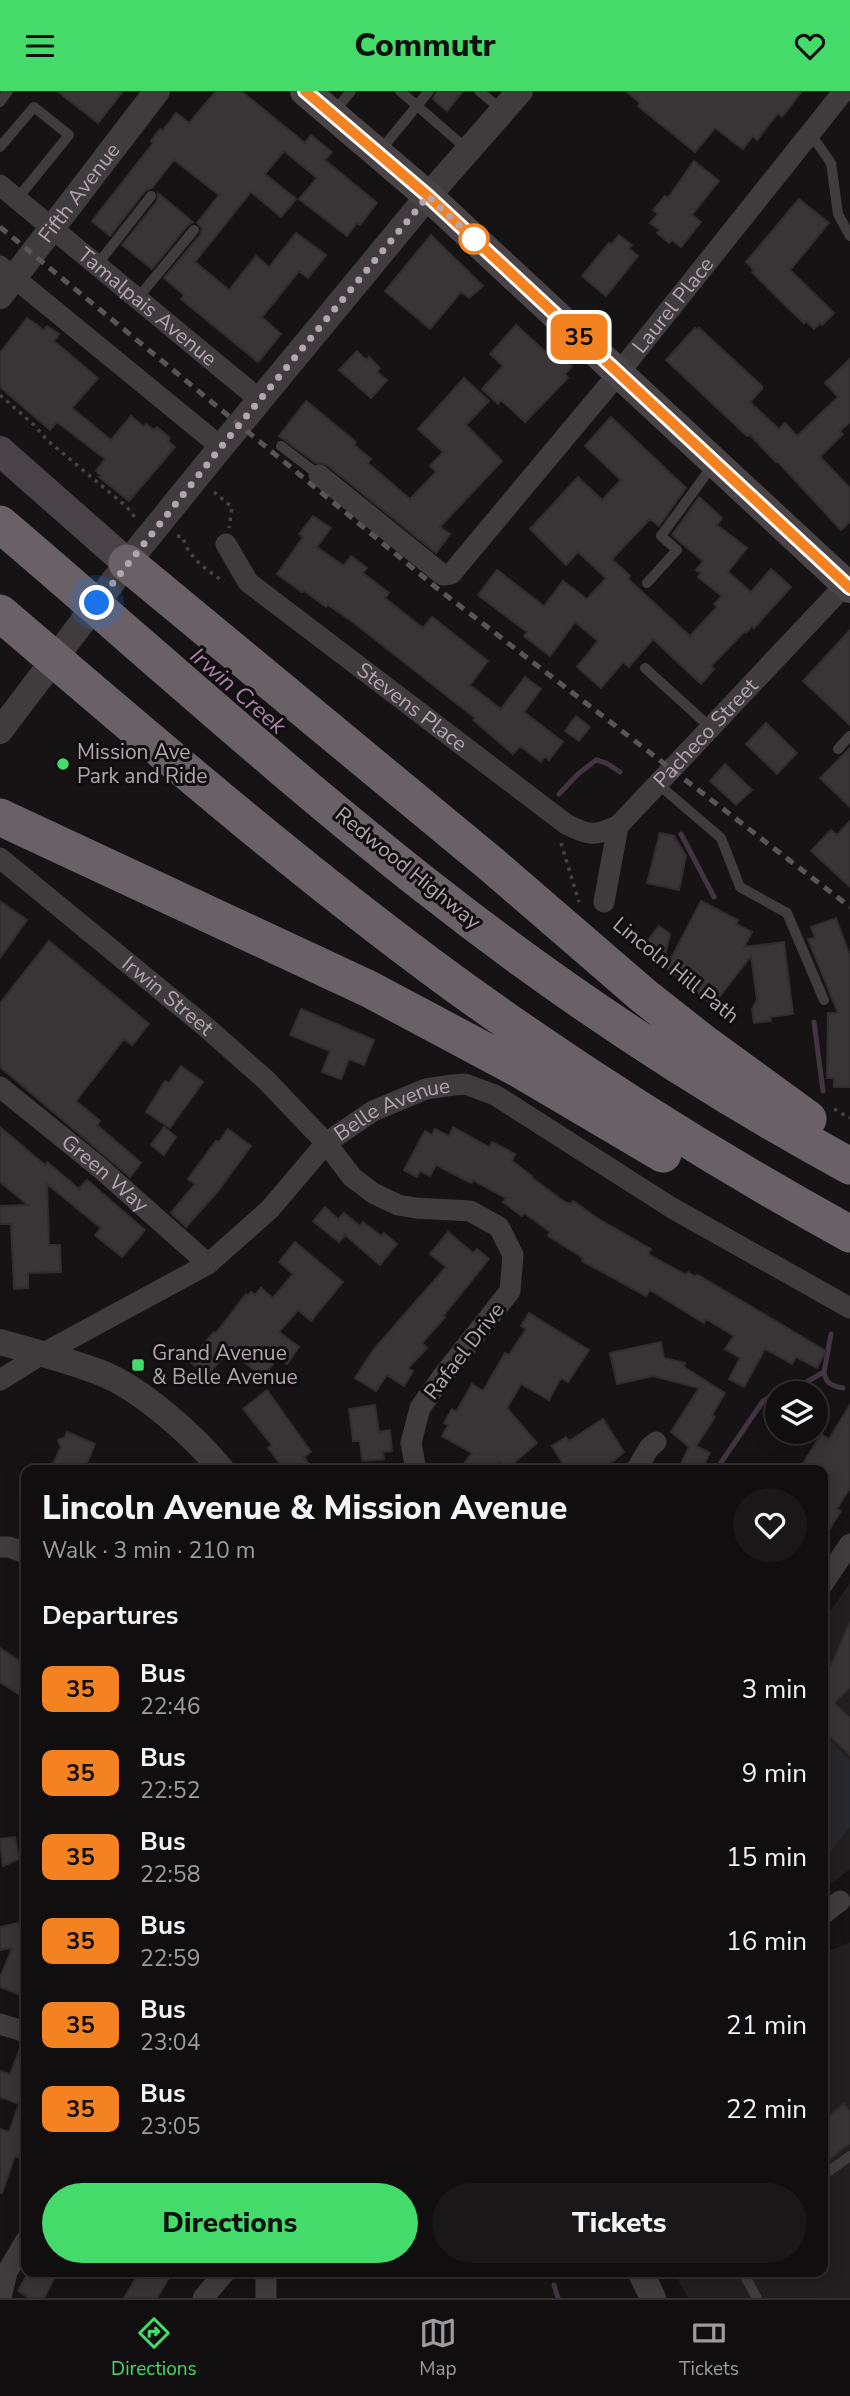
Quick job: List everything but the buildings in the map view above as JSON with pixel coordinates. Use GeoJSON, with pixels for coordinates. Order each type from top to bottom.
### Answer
{"type":"FeatureCollection","features":[{"type":"Feature","properties":{"kind":"highway","name":"Redwood Highway"},"geometry":{"type":"LineString","coordinates":[[0,524],[321,799],[427,886],[558,983],[692,1073],[850,1166]]}},
{"type":"Feature","properties":{"kind":"highway"},"geometry":{"type":"LineString","coordinates":[[127,563],[480,855],[644,996],[850,1152]]}},
{"type":"Feature","properties":{"kind":"highway"},"geometry":{"type":"LineString","coordinates":[[0,613],[320,881],[516,1028],[651,1117],[850,1235]]}},
{"type":"Feature","properties":{"kind":"highway"},"geometry":{"type":"LineString","coordinates":[[0,817],[369,989],[519,1069],[671,1158],[850,1235]]}},
{"type":"Feature","properties":{"kind":"main road"},"geometry":{"type":"LineString","coordinates":[[305,91],[428,196],[848,586]]}},
{"type":"Feature","properties":{"kind":"main road"},"geometry":{"type":"LineString","coordinates":[[0,451],[127,563]]}},
{"type":"Feature","properties":{"kind":"street","name":"Fifth Avenue"},"geometry":{"type":"LineString","coordinates":[[5,280],[52,228],[157,91]]}},
{"type":"Feature","properties":{"kind":"street","name":"Laurel Place"},"geometry":{"type":"LineString","coordinates":[[319,475],[443,575],[451,574],[618,374],[844,91]]}},
{"type":"Feature","properties":{"kind":"street"},"geometry":{"type":"LineString","coordinates":[[0,731],[127,563],[221,447],[428,196],[512,101]]}},
{"type":"Feature","properties":{"kind":"street","name":"Tamalpais Avenue"},"geometry":{"type":"LineString","coordinates":[[0,185],[260,400]]}},
{"type":"Feature","properties":{"kind":"street"},"geometry":{"type":"LineString","coordinates":[[5,280],[221,447]]}},
{"type":"Feature","properties":{"kind":"street","name":"Stevens Place"},"geometry":{"type":"LineString","coordinates":[[226,544],[248,582],[566,824],[582,833],[598,834],[618,826]]}},
{"type":"Feature","properties":{"kind":"street","name":"Pacheco Street"},"geometry":{"type":"LineString","coordinates":[[618,826],[848,586]]}},
{"type":"Feature","properties":{"kind":"street"},"geometry":{"type":"LineString","coordinates":[[604,902],[618,826]]}},
{"type":"Feature","properties":{"kind":"street","name":"Irwin Street"},"geometry":{"type":"LineString","coordinates":[[0,858],[207,1028],[266,1080],[326,1143]]}},
{"type":"Feature","properties":{"kind":"street","name":"Belle Avenue"},"geometry":{"type":"LineString","coordinates":[[0,1380],[42,1354],[208,1264],[270,1209],[326,1143],[373,1111],[426,1089],[465,1084],[480,1088],[525,1114],[672,1208],[850,1308]]}},
{"type":"Feature","properties":{"kind":"street","name":"Green Way"},"geometry":{"type":"LineString","coordinates":[[0,1087],[99,1167],[208,1264]]}},
{"type":"Feature","properties":{"kind":"street","name":"Rafael Drive"},"geometry":{"type":"LineString","coordinates":[[326,1143],[352,1177],[373,1193],[398,1205],[470,1211],[499,1227],[513,1255],[510,1291],[421,1408],[411,1443],[415,1465]]}},
{"type":"Feature","properties":{"kind":"street"},"geometry":{"type":"LineString","coordinates":[[0,1342],[101,1373],[124,1385],[176,1423],[218,1465]]}},
{"type":"Feature","properties":{"kind":"street"},"geometry":{"type":"LineString","coordinates":[[639,1465],[656,1442]]}},
{"type":"Feature","properties":{"kind":"street"},"geometry":{"type":"LineString","coordinates":[[828,1576],[850,1544]]}},
{"type":"Feature","properties":{"kind":"street"},"geometry":{"type":"LineString","coordinates":[[0,1547],[21,1551]]}},
{"type":"Feature","properties":{"kind":"street"},"geometry":{"type":"LineString","coordinates":[[828,1910],[840,1901]]}},
{"type":"Feature","properties":{"kind":"street"},"geometry":{"type":"LineString","coordinates":[[0,2024],[21,2030]]}},
{"type":"Feature","properties":{"kind":"street"},"geometry":{"type":"LineString","coordinates":[[1,2298],[7,2272],[21,2248]]}},
{"type":"Feature","properties":{"kind":"street"},"geometry":{"type":"LineString","coordinates":[[202,2298],[221,2277]]}},
{"type":"Feature","properties":{"kind":"street"},"geometry":{"type":"LineString","coordinates":[[266,2277],[266,2298]]}},
{"type":"Feature","properties":{"kind":"street"},"geometry":{"type":"LineString","coordinates":[[645,2277],[653,2298]]}},
{"type":"Feature","properties":{"kind":"lane"},"geometry":{"type":"LineString","coordinates":[[0,101],[8,91]]}},
{"type":"Feature","properties":{"kind":"lane"},"geometry":{"type":"LineString","coordinates":[[332,114],[351,91]]}},
{"type":"Feature","properties":{"kind":"lane"},"geometry":{"type":"LineString","coordinates":[[400,91],[468,150]]}},
{"type":"Feature","properties":{"kind":"lane"},"geometry":{"type":"LineString","coordinates":[[379,153],[429,91]]}},
{"type":"Feature","properties":{"kind":"lane"},"geometry":{"type":"LineString","coordinates":[[479,91],[512,101]]}},
{"type":"Feature","properties":{"kind":"lane"},"geometry":{"type":"LineString","coordinates":[[0,148],[34,107],[69,135],[17,199]]}},
{"type":"Feature","properties":{"kind":"lane"},"geometry":{"type":"LineString","coordinates":[[810,133],[831,163],[838,214],[850,236]]}},
{"type":"Feature","properties":{"kind":"lane"},"geometry":{"type":"LineString","coordinates":[[97,265],[150,196]]}},
{"type":"Feature","properties":{"kind":"lane"},"geometry":{"type":"LineString","coordinates":[[137,299],[194,230]]}},
{"type":"Feature","properties":{"kind":"lane"},"geometry":{"type":"LineString","coordinates":[[281,446],[319,475]]}},
{"type":"Feature","properties":{"kind":"lane"},"geometry":{"type":"LineString","coordinates":[[647,583],[677,550],[661,536],[715,463]]}},
{"type":"Feature","properties":{"kind":"lane"},"geometry":{"type":"LineString","coordinates":[[645,668],[711,729]]}},
{"type":"Feature","properties":{"kind":"lane"},"geometry":{"type":"LineString","coordinates":[[838,749],[850,736]]}},
{"type":"Feature","properties":{"kind":"lane"},"geometry":{"type":"LineString","coordinates":[[658,784],[720,838],[740,887],[787,913],[824,1000]]}},
{"type":"Feature","properties":{"kind":"lane"},"geometry":{"type":"LineString","coordinates":[[828,2172],[850,2156]]}},
{"type":"Feature","properties":{"kind":"lane"},"geometry":{"type":"LineString","coordinates":[[745,2277],[757,2298]]}},
{"type":"Feature","properties":{"kind":"path"},"geometry":{"type":"LineString","coordinates":[[0,395],[47,440],[127,507],[139,523]]}},
{"type":"Feature","properties":{"kind":"path"},"geometry":{"type":"LineString","coordinates":[[215,492],[232,507],[226,544]]}},
{"type":"Feature","properties":{"kind":"path"},"geometry":{"type":"LineString","coordinates":[[175,537],[183,537],[185,547],[194,558],[226,583]]}},
{"type":"Feature","properties":{"kind":"path"},"geometry":{"type":"LineString","coordinates":[[561,841],[570,877],[583,909]]}},
{"type":"Feature","properties":{"kind":"path"},"geometry":{"type":"LineString","coordinates":[[831,1107],[850,1118]]}},
{"type":"Feature","properties":{"kind":"shaded area"},"geometry":{"type":"Polygon","coordinates":[[[850,1583],[850,1869],[833,1883],[828,1878],[828,1614],[850,1583]]]}},
{"type":"Feature","properties":{"kind":"shaded area"},"geometry":{"type":"Polygon","coordinates":[[[828,1738],[850,1760],[850,1827],[828,1854],[828,1738]]]}},
{"type":"Feature","properties":{"kind":"shaded area"},"geometry":{"type":"Polygon","coordinates":[[[850,1942],[850,2298],[688,2298],[677,2277],[828,2277],[828,1952],[850,1942]]]}},
{"type":"Feature","properties":{"kind":"waterway","name":"Irwin Creek"},"geometry":{"type":"LineString","coordinates":[[559,794],[596,760],[620,772]]}},
{"type":"Feature","properties":{"kind":"waterway","name":"Irwin Creek"},"geometry":{"type":"LineString","coordinates":[[681,834],[714,897]]}},
{"type":"Feature","properties":{"kind":"waterway","name":"Irwin Creek"},"geometry":{"type":"LineString","coordinates":[[814,1022],[823,1091]]}},
{"type":"Feature","properties":{"kind":"waterway","name":"Irwin Creek"},"geometry":{"type":"LineString","coordinates":[[831,1334],[824,1372],[830,1384],[843,1388]]}},
{"type":"Feature","properties":{"kind":"waterway"},"geometry":{"type":"LineString","coordinates":[[719,1465],[763,1401],[824,1372]]}},
{"type":"Feature","properties":{"kind":"waterway"},"geometry":{"type":"LineString","coordinates":[[554,2285],[558,2298]]}},
{"type":"Feature","properties":{"kind":"railway"},"geometry":{"type":"LineString","coordinates":[[0,227],[438,589],[850,907]]}},
{"type":"Feature","properties":{"kind":"bus line","name":"35"},"geometry":{"type":"LineString","coordinates":[[305,91],[428,196],[850,588]]}},
{"type":"Feature","properties":{"kind":"place","name":"Mission Ave Park and Ride"},"geometry":{"type":"Point","coordinates":[63,764]}},
{"type":"Feature","properties":{"kind":"place","name":"Grand Avenue & Belle Avenue"},"geometry":{"type":"Point","coordinates":[138,1365]}},
{"type":"Feature","properties":{"kind":"route"},"geometry":{"type":"LineString","coordinates":[[97,603],[221,447],[428,196],[474,239]]}}]}
